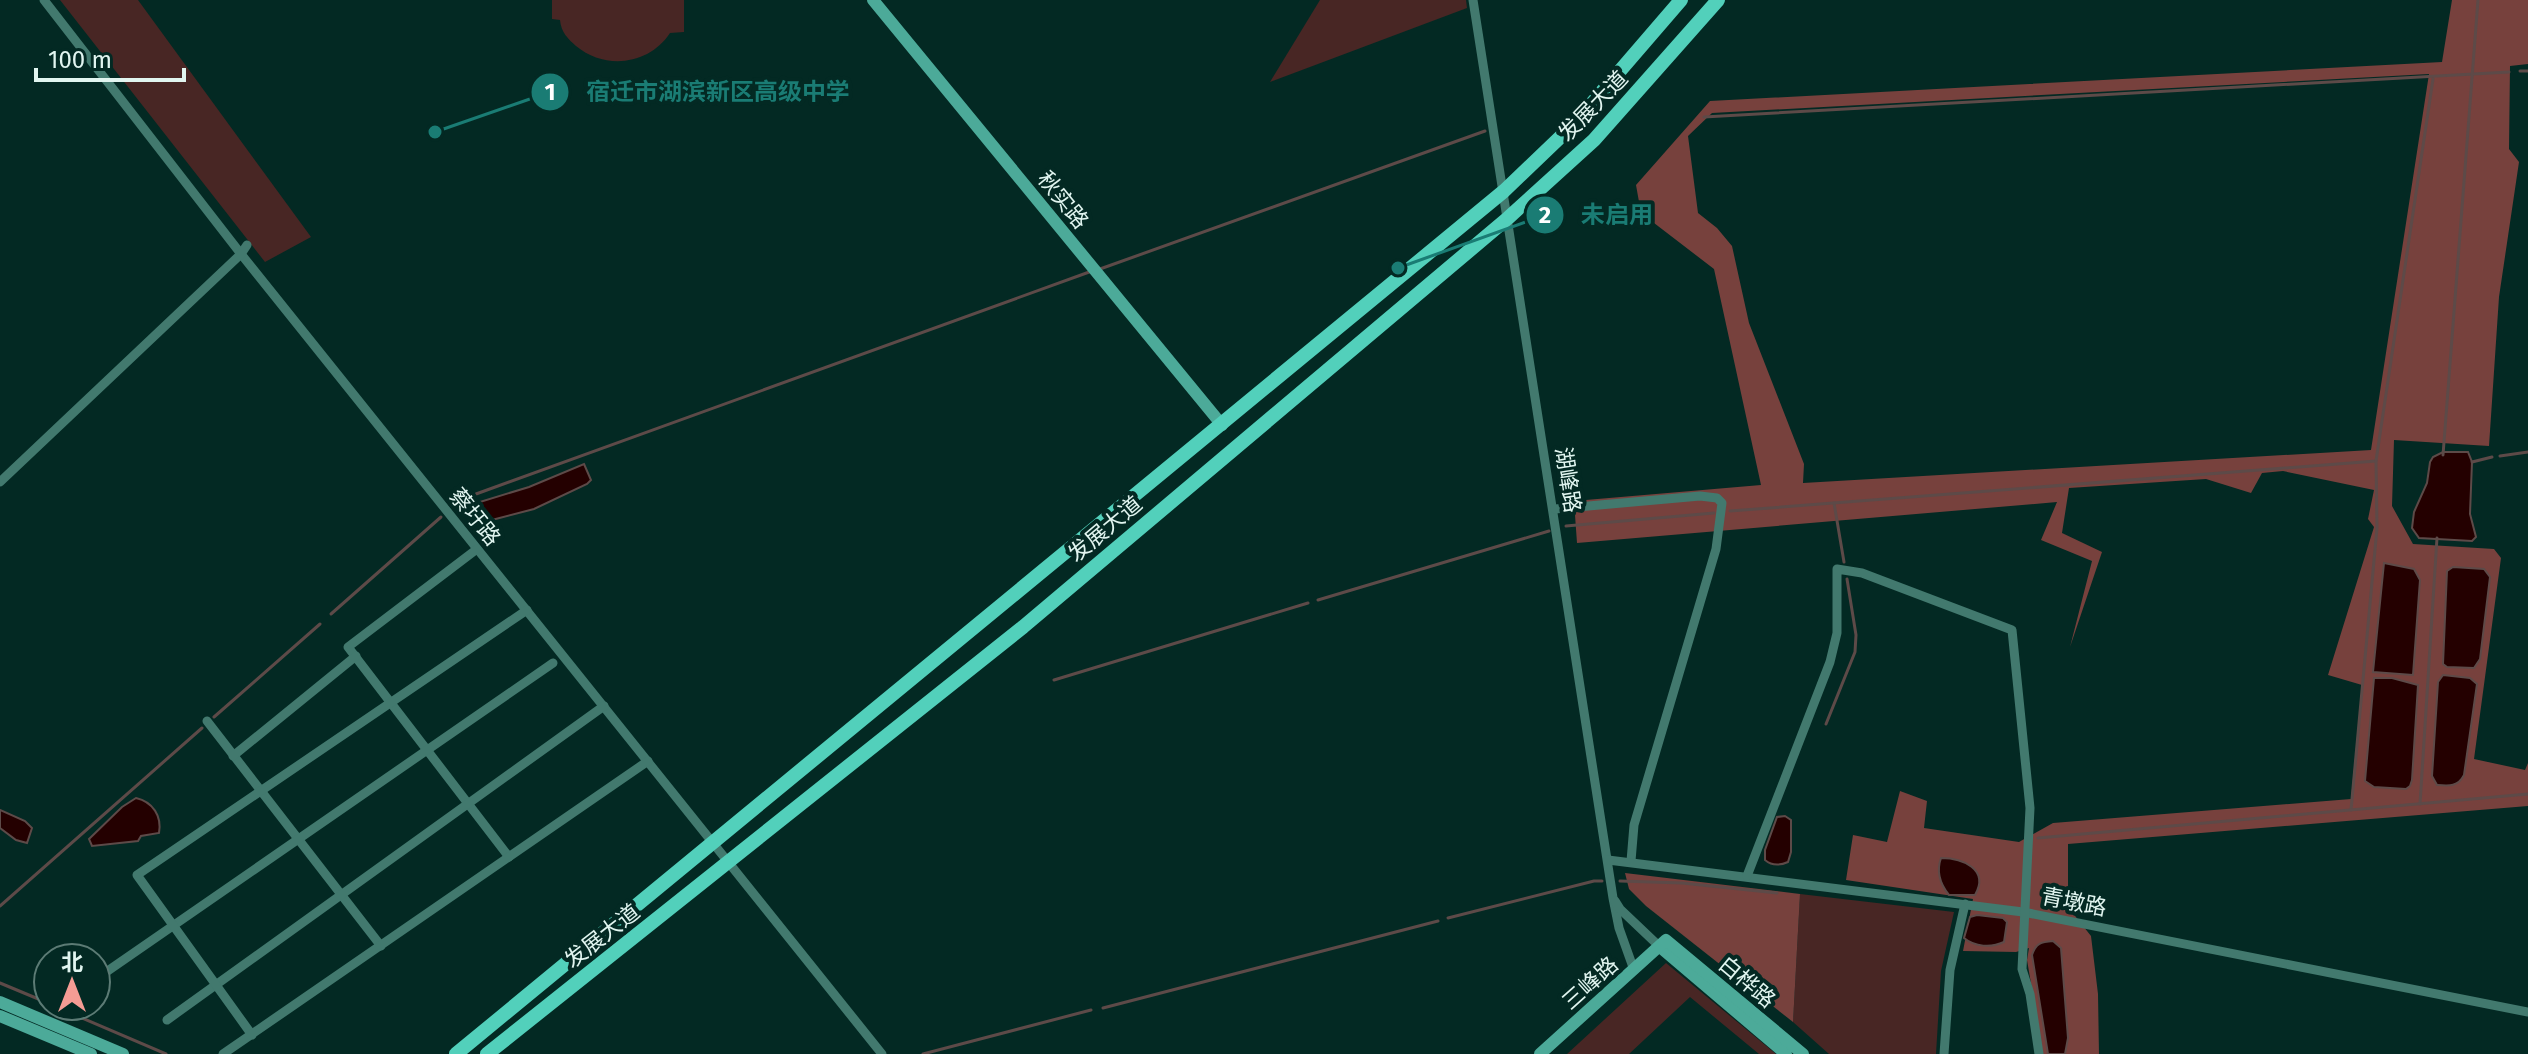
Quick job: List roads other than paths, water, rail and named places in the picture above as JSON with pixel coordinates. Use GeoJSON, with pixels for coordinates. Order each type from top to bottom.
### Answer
{"type":"FeatureCollection","features":[{"type":"Feature","properties":{"kind":"main road","name":"发展大道"},"geometry":{"type":"LineString","coordinates":[[456,1054],[1504,191],[1575,123],[1681,0]]}},
{"type":"Feature","properties":{"kind":"main road","name":"发展大道"},"geometry":{"type":"LineString","coordinates":[[487,1054],[1023,627],[1508,218],[1594,140],[1718,0]]}},
{"type":"Feature","properties":{"kind":"street","name":"蔡圩路"},"geometry":{"type":"LineString","coordinates":[[44,0],[477,549],[882,1054]]}},
{"type":"Feature","properties":{"kind":"street","name":"秋实路"},"geometry":{"type":"LineString","coordinates":[[873,0],[1222,425]]}},
{"type":"Feature","properties":{"kind":"street","name":"湖峰路"},"geometry":{"type":"LineString","coordinates":[[1473,0],[1555,509],[1613,898],[1619,928],[1634,970]]}},
{"type":"Feature","properties":{"kind":"street"},"geometry":{"type":"LineString","coordinates":[[0,482],[244,250]]}},
{"type":"Feature","properties":{"kind":"street"},"geometry":{"type":"LineString","coordinates":[[1555,509],[1700,496],[1717,498],[1722,503],[1716,549],[1634,825],[1631,861]]}},
{"type":"Feature","properties":{"kind":"street"},"geometry":{"type":"LineString","coordinates":[[477,549],[348,647],[509,857]]}},
{"type":"Feature","properties":{"kind":"street"},"geometry":{"type":"LineString","coordinates":[[1747,876],[1830,662],[1837,633],[1837,569],[1862,573],[2012,630],[2030,808],[2022,969],[2030,994],[2039,1054]]}},
{"type":"Feature","properties":{"kind":"street"},"geometry":{"type":"LineString","coordinates":[[252,1035],[137,875],[527,610]]}},
{"type":"Feature","properties":{"kind":"street"},"geometry":{"type":"LineString","coordinates":[[233,756],[356,656]]}},
{"type":"Feature","properties":{"kind":"street"},"geometry":{"type":"LineString","coordinates":[[112,968],[553,663]]}},
{"type":"Feature","properties":{"kind":"street"},"geometry":{"type":"LineString","coordinates":[[167,1020],[604,706]]}},
{"type":"Feature","properties":{"kind":"street"},"geometry":{"type":"LineString","coordinates":[[207,721],[381,946]]}},
{"type":"Feature","properties":{"kind":"street"},"geometry":{"type":"LineString","coordinates":[[223,1054],[648,761]]}},
{"type":"Feature","properties":{"kind":"street","name":"青墩路"},"geometry":{"type":"LineString","coordinates":[[1608,860],[2023,912],[2528,1012]]}},
{"type":"Feature","properties":{"kind":"street"},"geometry":{"type":"LineString","coordinates":[[1613,898],[1620,909],[1663,944]]}},
{"type":"Feature","properties":{"kind":"street"},"geometry":{"type":"LineString","coordinates":[[1944,1054],[1950,970],[1965,904]]}},
{"type":"Feature","properties":{"kind":"street","name":"三峰路"},"geometry":{"type":"LineString","coordinates":[[1540,1054],[1663,944]]}},
{"type":"Feature","properties":{"kind":"street","name":"白桦路"},"geometry":{"type":"LineString","coordinates":[[1663,944],[1786,1054]]}},
{"type":"Feature","properties":{"kind":"street","name":"白桦路"},"geometry":{"type":"LineString","coordinates":[[1663,944],[1803,1054]]}},
{"type":"Feature","properties":{"kind":"street"},"geometry":{"type":"LineString","coordinates":[[0,1002],[123,1054]]}},
{"type":"Feature","properties":{"kind":"street"},"geometry":{"type":"LineString","coordinates":[[0,1016],[91,1054]]}},
{"type":"Feature","properties":{"kind":"waterway"},"geometry":{"type":"LineString","coordinates":[[2443,455],[2478,0]]}},
{"type":"Feature","properties":{"kind":"waterway"},"geometry":{"type":"LineString","coordinates":[[2520,71],[2528,71]]}},
{"type":"Feature","properties":{"kind":"waterway"},"geometry":{"type":"LineString","coordinates":[[1704,117],[2509,72]]}},
{"type":"Feature","properties":{"kind":"waterway"},"geometry":{"type":"LineString","coordinates":[[2351,810],[2377,528],[2376,461],[2433,79]]}},
{"type":"Feature","properties":{"kind":"waterway"},"geometry":{"type":"LineString","coordinates":[[1100,269],[1485,131]]}},
{"type":"Feature","properties":{"kind":"waterway"},"geometry":{"type":"LineString","coordinates":[[454,505],[476,494],[1092,271]]}},
{"type":"Feature","properties":{"kind":"waterway"},"geometry":{"type":"LineString","coordinates":[[2500,456],[2528,452]]}},
{"type":"Feature","properties":{"kind":"waterway"},"geometry":{"type":"LineString","coordinates":[[2472,462],[2492,457]]}},
{"type":"Feature","properties":{"kind":"waterway"},"geometry":{"type":"LineString","coordinates":[[1730,511],[2376,461]]}},
{"type":"Feature","properties":{"kind":"waterway"},"geometry":{"type":"LineString","coordinates":[[1834,503],[1844,562]]}},
{"type":"Feature","properties":{"kind":"waterway"},"geometry":{"type":"LineString","coordinates":[[1566,526],[1714,513]]}},
{"type":"Feature","properties":{"kind":"waterway"},"geometry":{"type":"LineString","coordinates":[[331,614],[441,517]]}},
{"type":"Feature","properties":{"kind":"waterway"},"geometry":{"type":"LineString","coordinates":[[1318,600],[1549,531]]}},
{"type":"Feature","properties":{"kind":"waterway"},"geometry":{"type":"LineString","coordinates":[[2420,804],[2437,538]]}},
{"type":"Feature","properties":{"kind":"waterway"},"geometry":{"type":"LineString","coordinates":[[1826,724],[1855,652],[1856,635],[1847,579]]}},
{"type":"Feature","properties":{"kind":"waterway"},"geometry":{"type":"LineString","coordinates":[[1054,680],[1308,603]]}},
{"type":"Feature","properties":{"kind":"waterway"},"geometry":{"type":"LineString","coordinates":[[214,717],[320,624]]}},
{"type":"Feature","properties":{"kind":"waterway"},"geometry":{"type":"LineString","coordinates":[[0,906],[202,728]]}},
{"type":"Feature","properties":{"kind":"waterway"},"geometry":{"type":"LineString","coordinates":[[2038,838],[2528,794]]}},
{"type":"Feature","properties":{"kind":"waterway"},"geometry":{"type":"LineString","coordinates":[[1448,918],[1602,881]]}},
{"type":"Feature","properties":{"kind":"waterway"},"geometry":{"type":"LineString","coordinates":[[1620,881],[1682,883],[1777,893]]}},
{"type":"Feature","properties":{"kind":"waterway"},"geometry":{"type":"LineString","coordinates":[[1103,1008],[1438,921]]}},
{"type":"Feature","properties":{"kind":"waterway"},"geometry":{"type":"LineString","coordinates":[[0,983],[32,996]]}},
{"type":"Feature","properties":{"kind":"waterway"},"geometry":{"type":"LineString","coordinates":[[923,1054],[1091,1010]]}},
{"type":"Feature","properties":{"kind":"waterway"},"geometry":{"type":"LineString","coordinates":[[91,1022],[166,1054]]}},
{"type":"Feature","properties":{"kind":"place","name":"宿迁市湖滨新区高级中学"},"geometry":{"type":"Point","coordinates":[435,132]}},
{"type":"Feature","properties":{"kind":"place","name":"未启用"},"geometry":{"type":"Point","coordinates":[1398,268]}}]}
